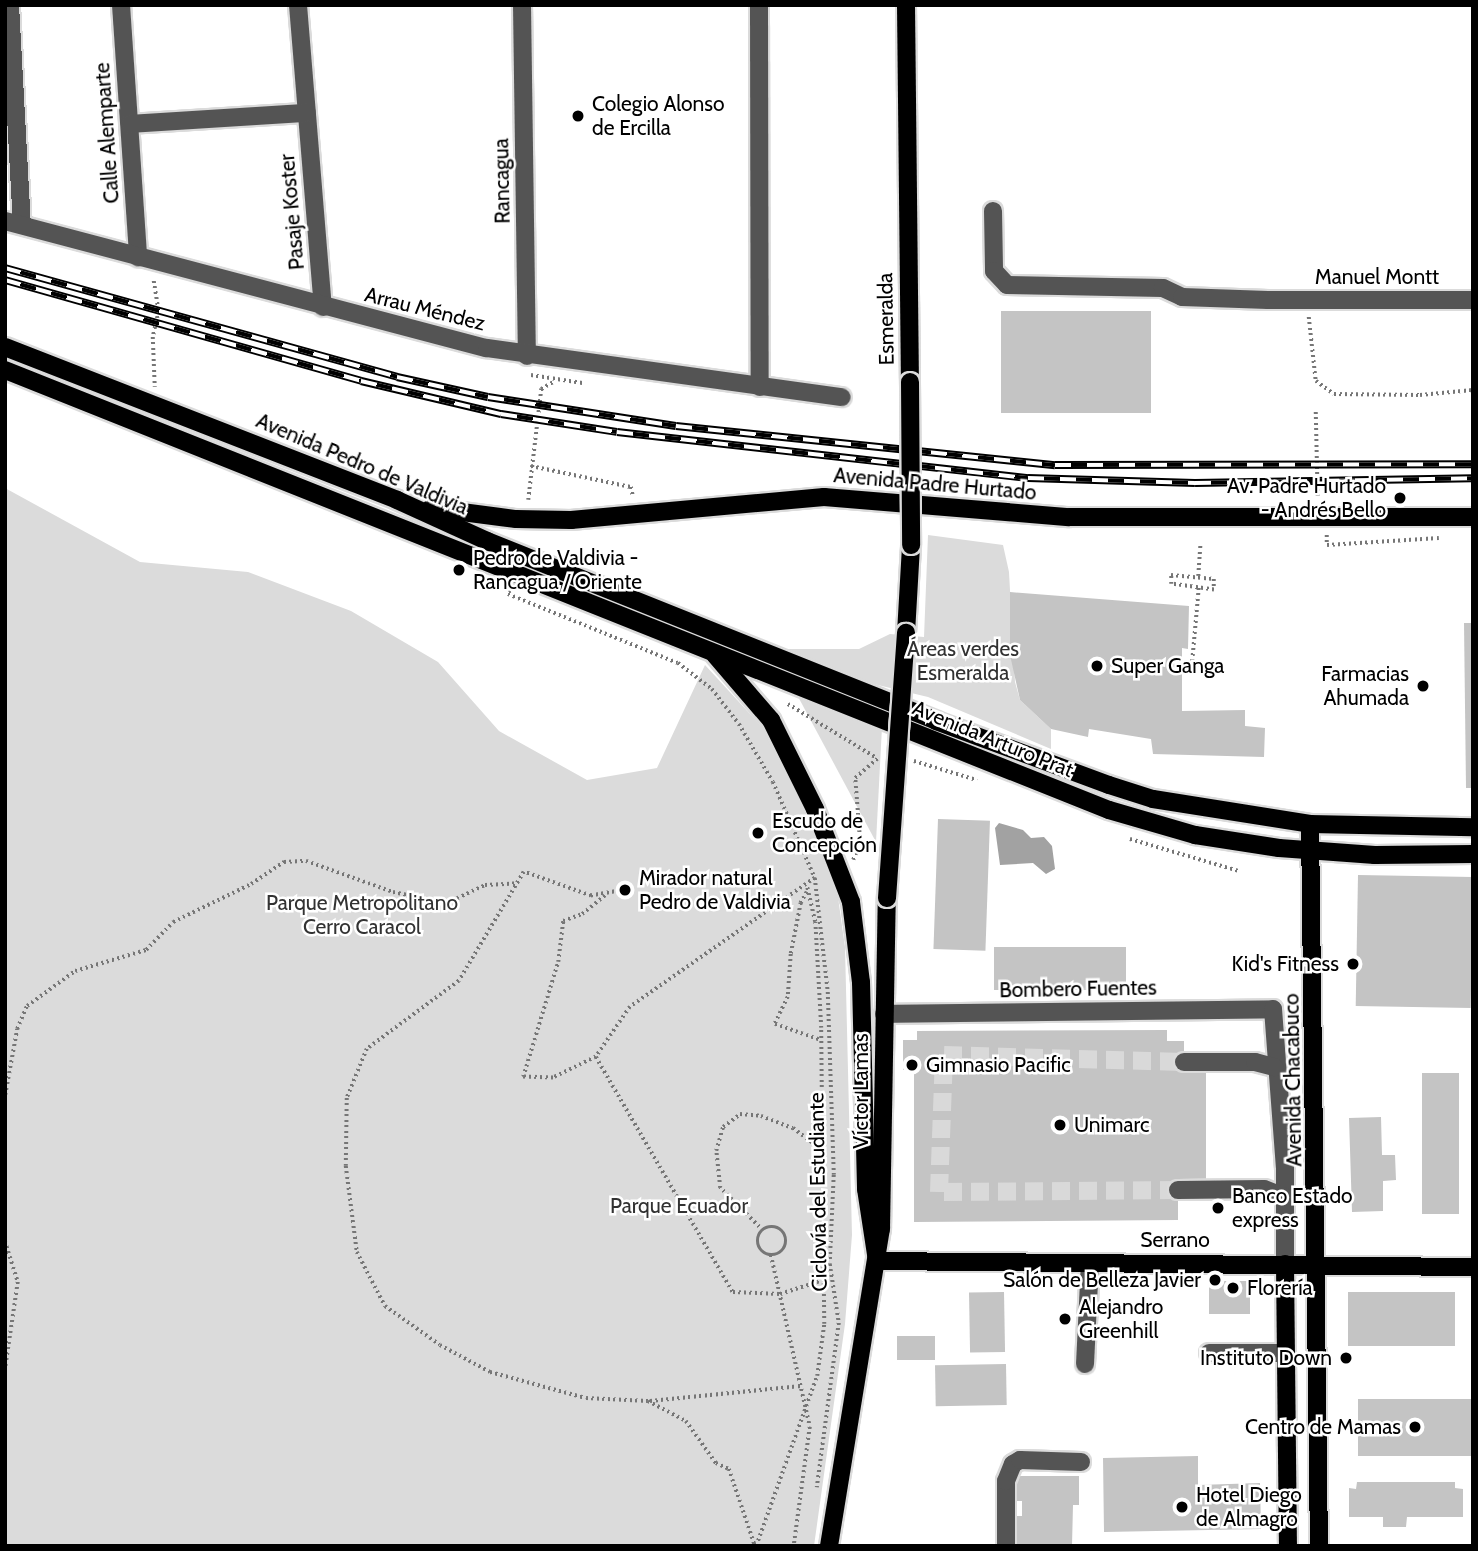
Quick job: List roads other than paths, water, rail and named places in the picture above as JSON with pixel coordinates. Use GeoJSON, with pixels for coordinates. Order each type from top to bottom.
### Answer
{"type":"FeatureCollection","features":[{"type":"Feature","properties":{"kind":"main road","name":"Esmeralda"},"geometry":{"type":"LineString","coordinates":[[906,5],[911,545],[906,633]]}},
{"type":"Feature","properties":{"kind":"main road","name":"Avenida Pedro de Valdivia"},"geometry":{"type":"LineString","coordinates":[[5,347],[397,500],[499,547],[701,624]]}},
{"type":"Feature","properties":{"kind":"main road","name":"Avenida Pedro de Valdivia"},"geometry":{"type":"LineString","coordinates":[[5,370],[518,573]]}},
{"type":"Feature","properties":{"kind":"main road","name":"Avenida Padre Hurtado"},"geometry":{"type":"LineString","coordinates":[[397,500],[446,512],[543,520],[824,497],[1069,517],[1473,517]]}},
{"type":"Feature","properties":{"kind":"main road","name":"Avenida Arturo Prat"},"geometry":{"type":"LineString","coordinates":[[518,573],[1109,810],[1195,835],[1312,851],[1473,854]]}},
{"type":"Feature","properties":{"kind":"main road","name":"Avenida Arturo Prat"},"geometry":{"type":"LineString","coordinates":[[701,624],[1097,781],[1153,799],[1310,824],[1473,827]]}},
{"type":"Feature","properties":{"kind":"main road","name":"Víctor Lamas"},"geometry":{"type":"LineString","coordinates":[[829,1546],[877,1261],[883,1204],[887,898],[906,633]]}},
{"type":"Feature","properties":{"kind":"main road"},"geometry":{"type":"LineString","coordinates":[[708,648],[771,720],[846,884],[858,943],[866,1189],[877,1261]]}},
{"type":"Feature","properties":{"kind":"main road","name":"Avenida Chacabuco"},"geometry":{"type":"LineString","coordinates":[[1310,824],[1319,1546]]}},
{"type":"Feature","properties":{"kind":"main road","name":"Serrano"},"geometry":{"type":"LineString","coordinates":[[877,1261],[1473,1267]]}},
{"type":"Feature","properties":{"kind":"main road","name":"Avenida Chacabuco"},"geometry":{"type":"LineString","coordinates":[[1285,1264],[1288,1546]]}},
{"type":"Feature","properties":{"kind":"street"},"geometry":{"type":"LineString","coordinates":[[10,5],[14,223]]}},
{"type":"Feature","properties":{"kind":"street","name":"Calle Alemparte"},"geometry":{"type":"LineString","coordinates":[[121,5],[138,257]]}},
{"type":"Feature","properties":{"kind":"street","name":"Pasaje Koster"},"geometry":{"type":"LineString","coordinates":[[298,5],[323,307]]}},
{"type":"Feature","properties":{"kind":"street","name":"Rancagua"},"geometry":{"type":"LineString","coordinates":[[522,5],[527,356]]}},
{"type":"Feature","properties":{"kind":"street"},"geometry":{"type":"LineString","coordinates":[[759,5],[760,387]]}},
{"type":"Feature","properties":{"kind":"street"},"geometry":{"type":"LineString","coordinates":[[130,124],[307,113]]}},
{"type":"Feature","properties":{"kind":"street","name":"Manuel Montt"},"geometry":{"type":"LineString","coordinates":[[993,211],[994,271],[1007,285],[1163,288],[1182,297],[1473,300]]}},
{"type":"Feature","properties":{"kind":"street","name":"Arrau Méndez"},"geometry":{"type":"LineString","coordinates":[[14,223],[323,307],[527,356],[842,397]]}},
{"type":"Feature","properties":{"kind":"street","name":"Bombero Fuentes"},"geometry":{"type":"LineString","coordinates":[[884,1014],[1273,1009]]}},
{"type":"Feature","properties":{"kind":"street","name":"Avenida Chacabuco"},"geometry":{"type":"LineString","coordinates":[[1273,1009],[1274,1067],[1285,1197],[1285,1264]]}},
{"type":"Feature","properties":{"kind":"street"},"geometry":{"type":"LineString","coordinates":[[1184,1062],[1255,1062],[1274,1067]]}},
{"type":"Feature","properties":{"kind":"street"},"geometry":{"type":"LineString","coordinates":[[1178,1190],[1264,1189],[1285,1197]]}},
{"type":"Feature","properties":{"kind":"street"},"geometry":{"type":"LineString","coordinates":[[1085,1364],[1090,1262]]}},
{"type":"Feature","properties":{"kind":"street"},"geometry":{"type":"LineString","coordinates":[[1209,1353],[1286,1353]]}},
{"type":"Feature","properties":{"kind":"street"},"geometry":{"type":"LineString","coordinates":[[1006,1546],[1006,1481],[1013,1464],[1020,1460],[1081,1462]]}},
{"type":"Feature","properties":{"kind":"tunnel"},"geometry":{"type":"LineString","coordinates":[[1178,1190],[939,1192],[944,1055],[1184,1062]]}},
{"type":"Feature","properties":{"kind":"railway"},"geometry":{"type":"LineString","coordinates":[[5,268],[397,377],[488,397],[676,426],[1055,465],[1473,464]]}},
{"type":"Feature","properties":{"kind":"railway"},"geometry":{"type":"LineString","coordinates":[[5,280],[361,381],[501,414],[617,432],[1028,478],[1195,483],[1473,478]]}},
{"type":"Feature","properties":{"kind":"place","name":"Colegio Alonso de Ercilla"},"geometry":{"type":"Point","coordinates":[578,116]}},
{"type":"Feature","properties":{"kind":"place","name":"Av. Padre Hurtado - Andrés Bello"},"geometry":{"type":"Point","coordinates":[1400,498]}},
{"type":"Feature","properties":{"kind":"place","name":"Pedro de Valdivia - Rancagua / Oriente"},"geometry":{"type":"Point","coordinates":[459,570]}},
{"type":"Feature","properties":{"kind":"place","name":"Super Ganga"},"geometry":{"type":"Point","coordinates":[1097,666]}},
{"type":"Feature","properties":{"kind":"place","name":"Farmacias Ahumada"},"geometry":{"type":"Point","coordinates":[1423,686]}},
{"type":"Feature","properties":{"kind":"place","name":"Escudo de Concepción"},"geometry":{"type":"Point","coordinates":[758,833]}},
{"type":"Feature","properties":{"kind":"place","name":"Mirador natural Pedro de Valdivia"},"geometry":{"type":"Point","coordinates":[625,890]}},
{"type":"Feature","properties":{"kind":"place","name":"Kid's Fitness"},"geometry":{"type":"Point","coordinates":[1353,964]}},
{"type":"Feature","properties":{"kind":"place","name":"Gimnasio Pacific"},"geometry":{"type":"Point","coordinates":[912,1065]}},
{"type":"Feature","properties":{"kind":"place","name":"Unimarc"},"geometry":{"type":"Point","coordinates":[1060,1125]}},
{"type":"Feature","properties":{"kind":"place","name":"Banco Estado express"},"geometry":{"type":"Point","coordinates":[1218,1208]}},
{"type":"Feature","properties":{"kind":"place","name":"Salón de Belleza Javier"},"geometry":{"type":"Point","coordinates":[1215,1280]}},
{"type":"Feature","properties":{"kind":"place","name":"Florería"},"geometry":{"type":"Point","coordinates":[1233,1288]}},
{"type":"Feature","properties":{"kind":"place","name":"Alejandro Greenhill"},"geometry":{"type":"Point","coordinates":[1065,1319]}},
{"type":"Feature","properties":{"kind":"place","name":"Instituto Down"},"geometry":{"type":"Point","coordinates":[1346,1358]}},
{"type":"Feature","properties":{"kind":"place","name":"Centro de Mamas"},"geometry":{"type":"Point","coordinates":[1415,1427]}},
{"type":"Feature","properties":{"kind":"place","name":"Hotel Diego de Almagro"},"geometry":{"type":"Point","coordinates":[1182,1507]}},
{"type":"Feature","properties":{"kind":"park label","name":"Áreas verdes Esmeralda"},"geometry":{"type":"Point","coordinates":[963,661]}},
{"type":"Feature","properties":{"kind":"park label","name":"Parque Metropolitano Cerro Caracol"},"geometry":{"type":"Point","coordinates":[362,915]}},
{"type":"Feature","properties":{"kind":"park label","name":"Parque Ecuador"},"geometry":{"type":"Point","coordinates":[679,1206]}}]}
